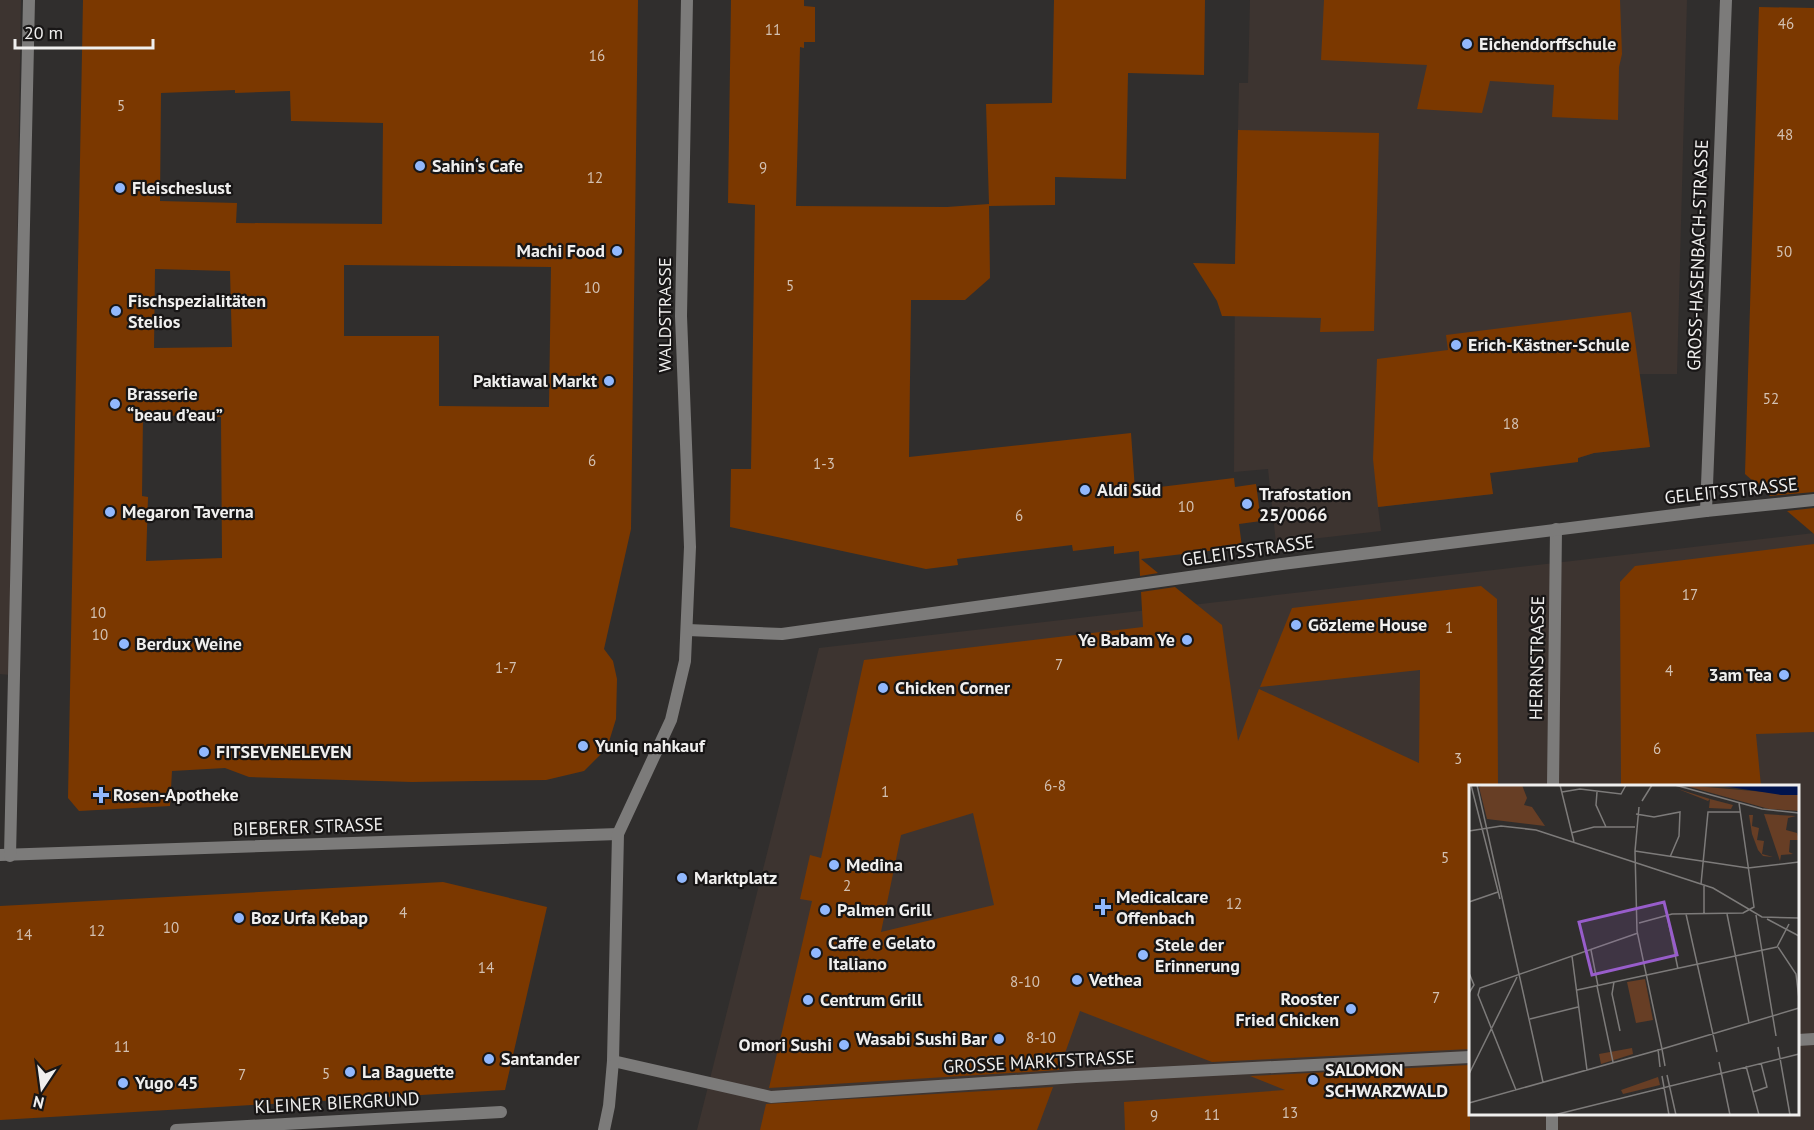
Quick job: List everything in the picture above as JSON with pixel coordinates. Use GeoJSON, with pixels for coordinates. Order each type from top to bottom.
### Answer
{"type":"FeatureCollection","features":[{"type":"Feature","properties":{"kind":"street"},"geometry":{"type":"LineString","coordinates":[[5,855],[29,0]]}},
{"type":"Feature","properties":{"kind":"street","name":"WALDSTRASSE"},"geometry":{"type":"LineString","coordinates":[[687,0],[681,316],[690,547],[688,630]]}},
{"type":"Feature","properties":{"kind":"street","name":"GROSS-HASENBACH-STRASSE"},"geometry":{"type":"LineString","coordinates":[[1706,511],[1726,0]]}},
{"type":"Feature","properties":{"kind":"street","name":"GELEITSSTRASSE"},"geometry":{"type":"LineString","coordinates":[[688,630],[782,634],[1282,564],[1706,511],[1814,501]]}},
{"type":"Feature","properties":{"kind":"street","name":"HERRNSTRASSE"},"geometry":{"type":"LineString","coordinates":[[1553,785],[1556,529]]}},
{"type":"Feature","properties":{"kind":"street"},"geometry":{"type":"LineString","coordinates":[[604,1130],[609,1106],[613,1061],[618,834],[671,720],[684,668],[688,630]]}},
{"type":"Feature","properties":{"kind":"street","name":"BIEBERER STRASSE"},"geometry":{"type":"LineString","coordinates":[[5,855],[618,834]]}},
{"type":"Feature","properties":{"kind":"street"},"geometry":{"type":"LineString","coordinates":[[1799,1040],[1814,1039]]}},
{"type":"Feature","properties":{"kind":"street","name":"GROSSE MARKTSTRASSE"},"geometry":{"type":"LineString","coordinates":[[613,1061],[771,1097],[1076,1077],[1469,1057]]}},
{"type":"Feature","properties":{"kind":"street","name":"KLEINER BIERGRUND"},"geometry":{"type":"LineString","coordinates":[[176,1130],[501,1112]]}},
{"type":"Feature","properties":{"kind":"shaded area"},"geometry":{"type":"Polygon","coordinates":[[[0,0],[21,0],[10,675],[0,674],[0,0]]]}},
{"type":"Feature","properties":{"kind":"shaded area","name":"Erich-Kästner-Schule"},"geometry":{"type":"Polygon","coordinates":[[[1250,0],[1687,0],[1677,374],[1639,374],[1650,447],[1594,453],[1578,458],[1578,462],[1489,467],[1493,494],[1378,507],[1381,531],[1276,543],[1268,469],[1234,472],[1239,83],[1248,83],[1250,0]]]}},
{"type":"Feature","properties":{"kind":"shaded area"},"geometry":{"type":"Polygon","coordinates":[[[1814,533],[1814,1130],[697,1130],[819,648],[1814,533]]]}},
{"type":"Feature","properties":{"kind":"building"},"geometry":{"type":"Polygon","coordinates":[[[83,0],[638,0],[631,529],[604,649],[613,661],[617,679],[616,719],[607,748],[584,771],[546,780],[412,782],[249,777],[225,768],[172,771],[170,806],[79,811],[68,798],[83,0]],[[235,90],[161,93],[160,201],[237,203],[236,223],[382,224],[383,123],[291,121],[290,91],[235,93],[235,90]],[[344,265],[344,336],[439,336],[439,406],[549,407],[551,267],[344,265]],[[155,269],[154,348],[232,347],[230,271],[155,269]],[[143,415],[142,496],[148,497],[146,561],[222,558],[221,417],[143,415]]]}},
{"type":"Feature","properties":{"kind":"building"},"geometry":{"type":"Polygon","coordinates":[[[731,0],[804,0],[804,6],[815,7],[815,42],[804,42],[804,48],[800,47],[796,206],[947,207],[989,204],[986,104],[1052,103],[1054,0],[1205,0],[1204,75],[1128,73],[1126,179],[1055,177],[1055,205],[989,206],[990,278],[965,300],[911,300],[909,457],[1131,433],[1135,490],[1234,478],[1235,487],[1256,484],[1261,521],[1239,524],[1242,547],[1141,559],[1158,573],[1140,576],[1139,551],[1114,554],[1114,546],[1073,551],[1072,545],[957,559],[958,565],[926,569],[730,527],[731,469],[751,469],[755,205],[728,203],[731,0]]]}},
{"type":"Feature","properties":{"kind":"building"},"geometry":{"type":"Polygon","coordinates":[[[1324,0],[1620,0],[1622,54],[1619,67],[1618,120],[1552,117],[1554,85],[1490,81],[1482,113],[1417,109],[1427,65],[1321,60],[1324,0]]]}},
{"type":"Feature","properties":{"kind":"building"},"geometry":{"type":"Polygon","coordinates":[[[1759,7],[1814,8],[1814,492],[1770,496],[1745,474],[1759,7]]]}},
{"type":"Feature","properties":{"kind":"building"},"geometry":{"type":"Polygon","coordinates":[[[1238,130],[1379,133],[1374,331],[1320,332],[1321,318],[1222,316],[1217,301],[1193,263],[1235,264],[1238,130]]]}},
{"type":"Feature","properties":{"kind":"building"},"geometry":{"type":"Polygon","coordinates":[[[1631,312],[1650,447],[1594,453],[1578,458],[1578,462],[1490,473],[1493,494],[1378,507],[1373,459],[1377,359],[1448,350],[1446,335],[1631,312]]]}},
{"type":"Feature","properties":{"kind":"building"},"geometry":{"type":"Polygon","coordinates":[[[1814,508],[1814,534],[1787,511],[1814,508]]]}},
{"type":"Feature","properties":{"kind":"building"},"geometry":{"type":"Polygon","coordinates":[[[1814,544],[1814,732],[1756,734],[1761,785],[1621,785],[1620,582],[1635,566],[1814,544]]]}},
{"type":"Feature","properties":{"kind":"building"},"geometry":{"type":"Polygon","coordinates":[[[1481,586],[1497,599],[1498,785],[1469,785],[1469,1049],[1212,1062],[1080,1011],[1059,1070],[769,1088],[812,901],[800,899],[810,855],[821,858],[864,660],[1143,627],[1141,592],[1175,587],[1222,625],[1238,741],[1259,689],[1419,763],[1420,670],[1260,687],[1292,608],[1481,586]],[[973,813],[901,835],[881,932],[994,905],[973,813]]]}},
{"type":"Feature","properties":{"kind":"building"},"geometry":{"type":"Polygon","coordinates":[[[443,882],[547,907],[505,1090],[0,1120],[0,906],[443,882]]]}},
{"type":"Feature","properties":{"kind":"building"},"geometry":{"type":"Polygon","coordinates":[[[1469,1065],[1470,1130],[1125,1130],[1124,1102],[1285,1090],[1250,1076],[1469,1065]]]}},
{"type":"Feature","properties":{"kind":"building"},"geometry":{"type":"Polygon","coordinates":[[[1053,1087],[1037,1130],[760,1130],[766,1104],[1053,1087]]]}},
{"type":"Feature","properties":{"kind":"place","name":"Eichendorffschule"},"geometry":{"type":"Point","coordinates":[1467,44]}},
{"type":"Feature","properties":{"kind":"place","name":"Sahin‘s Cafe"},"geometry":{"type":"Point","coordinates":[420,166]}},
{"type":"Feature","properties":{"kind":"place","name":"Fleischeslust"},"geometry":{"type":"Point","coordinates":[120,188]}},
{"type":"Feature","properties":{"kind":"place","name":"Machi Food"},"geometry":{"type":"Point","coordinates":[617,251]}},
{"type":"Feature","properties":{"kind":"place","name":"Fischspezialitäten Stelios"},"geometry":{"type":"Point","coordinates":[116,311]}},
{"type":"Feature","properties":{"kind":"place","name":"Erich-Kästner-Schule"},"geometry":{"type":"Point","coordinates":[1456,345]}},
{"type":"Feature","properties":{"kind":"place","name":"Paktiawal Markt"},"geometry":{"type":"Point","coordinates":[609,381]}},
{"type":"Feature","properties":{"kind":"place","name":"Brasserie “beau d’eau”"},"geometry":{"type":"Point","coordinates":[115,404]}},
{"type":"Feature","properties":{"kind":"place","name":"Aldi Süd"},"geometry":{"type":"Point","coordinates":[1085,490]}},
{"type":"Feature","properties":{"kind":"place","name":"Trafostation 25/0066"},"geometry":{"type":"Point","coordinates":[1247,504]}},
{"type":"Feature","properties":{"kind":"place","name":"Megaron Taverna"},"geometry":{"type":"Point","coordinates":[110,512]}},
{"type":"Feature","properties":{"kind":"place","name":"Gözleme House"},"geometry":{"type":"Point","coordinates":[1296,625]}},
{"type":"Feature","properties":{"kind":"place","name":"Ye Babam Ye"},"geometry":{"type":"Point","coordinates":[1187,640]}},
{"type":"Feature","properties":{"kind":"place","name":"Berdux Weine"},"geometry":{"type":"Point","coordinates":[124,644]}},
{"type":"Feature","properties":{"kind":"place","name":"3am Tea"},"geometry":{"type":"Point","coordinates":[1784,675]}},
{"type":"Feature","properties":{"kind":"place","name":"Chicken Corner"},"geometry":{"type":"Point","coordinates":[883,688]}},
{"type":"Feature","properties":{"kind":"place","name":"Yuniq nahkauf"},"geometry":{"type":"Point","coordinates":[583,746]}},
{"type":"Feature","properties":{"kind":"place","name":"FITSEVENELEVEN"},"geometry":{"type":"Point","coordinates":[204,752]}},
{"type":"Feature","properties":{"kind":"place","name":"Rosen-Apotheke"},"geometry":{"type":"Point","coordinates":[101,795]}},
{"type":"Feature","properties":{"kind":"place","name":"Medina"},"geometry":{"type":"Point","coordinates":[834,865]}},
{"type":"Feature","properties":{"kind":"place","name":"Marktplatz"},"geometry":{"type":"Point","coordinates":[682,878]}},
{"type":"Feature","properties":{"kind":"place","name":"Medicalcare Offenbach"},"geometry":{"type":"Point","coordinates":[1103,907]}},
{"type":"Feature","properties":{"kind":"place","name":"Palmen Grill"},"geometry":{"type":"Point","coordinates":[825,910]}},
{"type":"Feature","properties":{"kind":"place","name":"Boz Urfa Kebap"},"geometry":{"type":"Point","coordinates":[239,918]}},
{"type":"Feature","properties":{"kind":"place","name":"Caffe e Gelato Italiano"},"geometry":{"type":"Point","coordinates":[816,953]}},
{"type":"Feature","properties":{"kind":"place","name":"Stele der Erinnerung"},"geometry":{"type":"Point","coordinates":[1143,955]}},
{"type":"Feature","properties":{"kind":"place","name":"Vethea"},"geometry":{"type":"Point","coordinates":[1077,980]}},
{"type":"Feature","properties":{"kind":"place","name":"Centrum Grill"},"geometry":{"type":"Point","coordinates":[808,1000]}},
{"type":"Feature","properties":{"kind":"place","name":"Rooster Fried Chicken"},"geometry":{"type":"Point","coordinates":[1351,1009]}},
{"type":"Feature","properties":{"kind":"place","name":"Wasabi Sushi Bar"},"geometry":{"type":"Point","coordinates":[999,1039]}},
{"type":"Feature","properties":{"kind":"place","name":"Omori Sushi"},"geometry":{"type":"Point","coordinates":[844,1045]}},
{"type":"Feature","properties":{"kind":"place","name":"Santander"},"geometry":{"type":"Point","coordinates":[489,1059]}},
{"type":"Feature","properties":{"kind":"place","name":"La Baguette"},"geometry":{"type":"Point","coordinates":[350,1072]}},
{"type":"Feature","properties":{"kind":"place","name":"SALOMON SCHWARZWALD"},"geometry":{"type":"Point","coordinates":[1313,1080]}},
{"type":"Feature","properties":{"kind":"place","name":"Yugo 45"},"geometry":{"type":"Point","coordinates":[123,1083]}}]}
